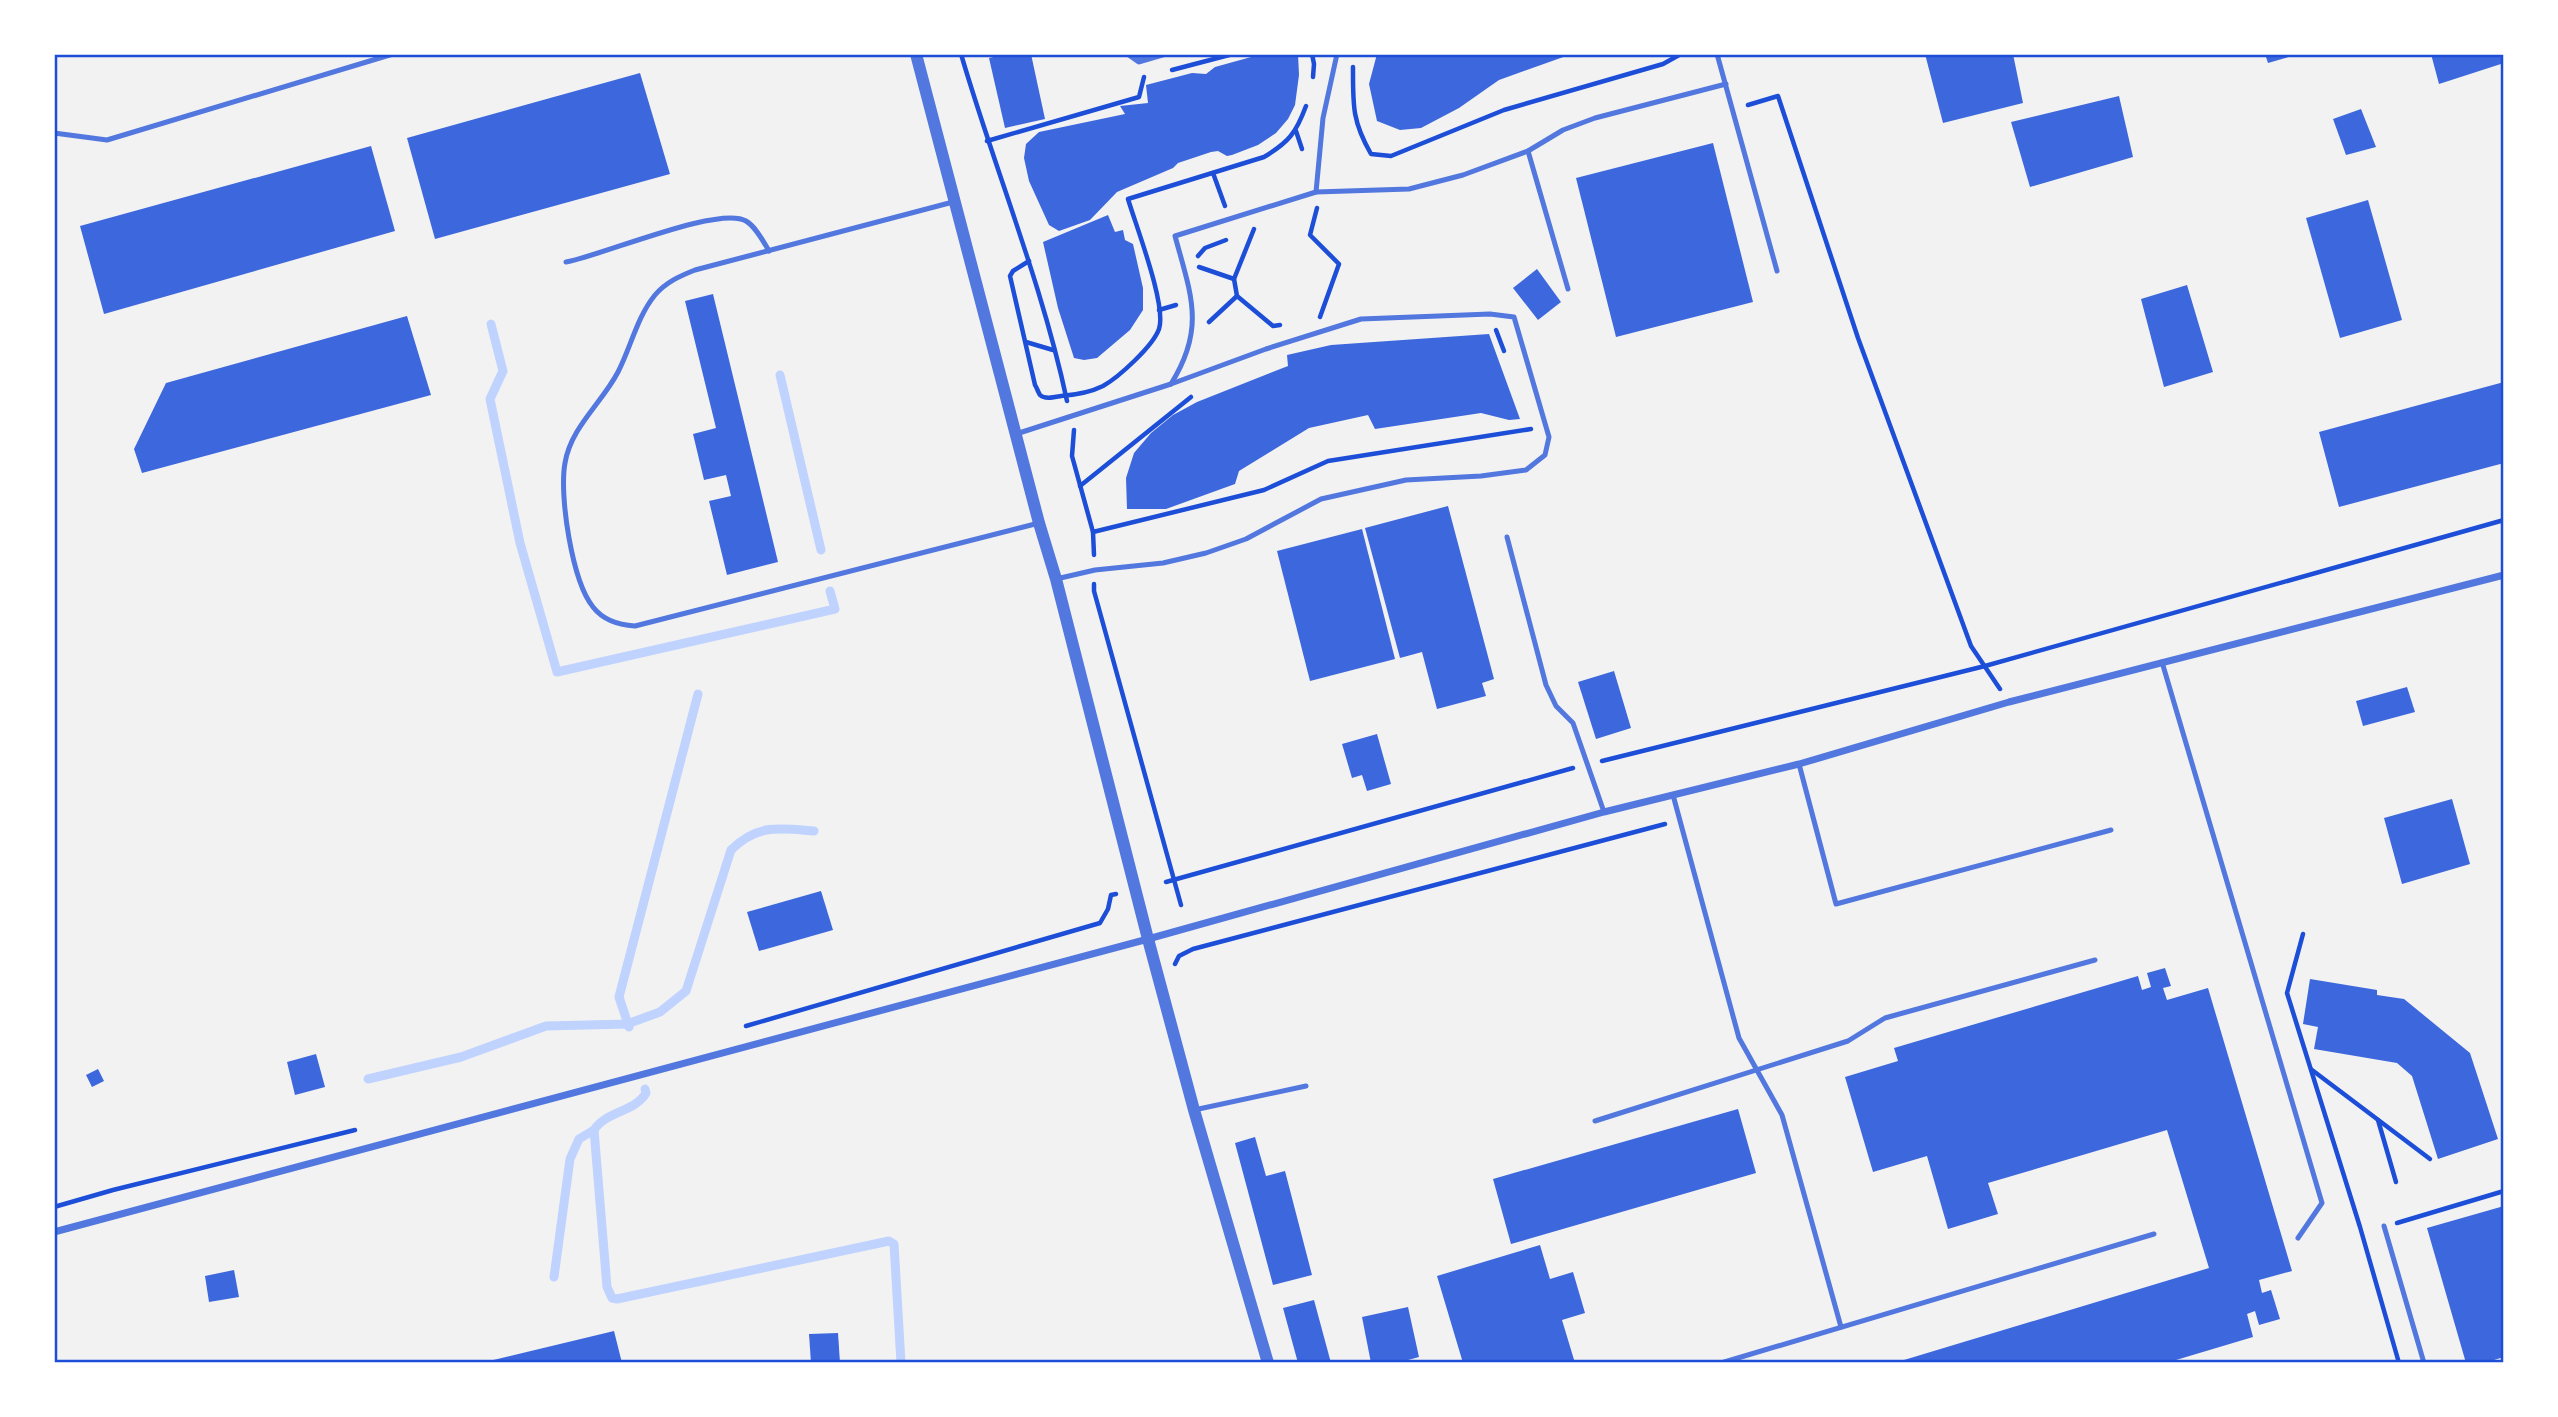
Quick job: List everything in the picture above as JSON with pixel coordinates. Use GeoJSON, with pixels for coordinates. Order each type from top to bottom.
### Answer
{"type":"FeatureCollection","features":[{"type":"Feature","properties":{"kind":"street"},"geometry":{"type":"LineString","coordinates":[[916,54],[1056,579],[1147,939],[1268,1363]]}},
{"type":"Feature","properties":{"kind":"street"},"geometry":{"type":"LineString","coordinates":[[1129,54],[1139,61],[1163,54]]}},
{"type":"Feature","properties":{"kind":"street"},"geometry":{"type":"LineString","coordinates":[[54,1232],[1147,939],[1604,812],[1799,764],[2009,702],[2504,575]]}},
{"type":"Feature","properties":{"kind":"lane"},"geometry":{"type":"LineString","coordinates":[[54,133],[107,140],[393,54]]}},
{"type":"Feature","properties":{"kind":"lane"},"geometry":{"type":"LineString","coordinates":[[1316,192],[1323,118],[1337,54]]}},
{"type":"Feature","properties":{"kind":"lane"},"geometry":{"type":"LineString","coordinates":[[1717,54],[1777,271]]}},
{"type":"Feature","properties":{"kind":"lane"},"geometry":{"type":"LineString","coordinates":[[1171,384],[1184,364],[1193,338],[1192,300],[1175,236],[1316,192],[1409,189],[1463,175],[1528,151],[1563,130],[1595,118],[1726,83]]}},
{"type":"Feature","properties":{"kind":"lane"},"geometry":{"type":"LineString","coordinates":[[1528,151],[1568,289]]}},
{"type":"Feature","properties":{"kind":"lane"},"geometry":{"type":"LineString","coordinates":[[956,202],[695,270],[662,288],[647,307],[617,375],[570,442],[563,484],[567,527],[587,599],[599,614],[625,625],[646,625],[811,580],[1039,523]]}},
{"type":"Feature","properties":{"kind":"lane"},"geometry":{"type":"LineString","coordinates":[[566,262],[580,260],[685,226],[737,217],[748,221],[769,251]]}},
{"type":"Feature","properties":{"kind":"lane"},"geometry":{"type":"LineString","coordinates":[[1016,434],[1361,319],[1490,314],[1514,317],[1549,437],[1545,455],[1526,470],[1481,476],[1406,480],[1321,499],[1246,539],[1206,553],[1163,563],[1096,570],[1056,579]]}},
{"type":"Feature","properties":{"kind":"lane"},"geometry":{"type":"LineString","coordinates":[[1507,537],[1546,685],[1556,706],[1573,723],[1604,812]]}},
{"type":"Feature","properties":{"kind":"lane"},"geometry":{"type":"LineString","coordinates":[[2162,663],[2322,1203],[2298,1238]]}},
{"type":"Feature","properties":{"kind":"lane"},"geometry":{"type":"LineString","coordinates":[[1799,764],[1836,904],[2111,830]]}},
{"type":"Feature","properties":{"kind":"lane"},"geometry":{"type":"LineString","coordinates":[[1674,794],[1739,1038],[1783,1115],[1841,1327]]}},
{"type":"Feature","properties":{"kind":"lane"},"geometry":{"type":"LineString","coordinates":[[1595,1121],[1848,1041],[1885,1018],[2095,960]]}},
{"type":"Feature","properties":{"kind":"lane"},"geometry":{"type":"LineString","coordinates":[[1194,1110],[1306,1087]]}},
{"type":"Feature","properties":{"kind":"lane"},"geometry":{"type":"LineString","coordinates":[[2385,1226],[2424,1363]]}},
{"type":"Feature","properties":{"kind":"lane"},"geometry":{"type":"LineString","coordinates":[[1721,1363],[2154,1234]]}},
{"type":"Feature","properties":{"kind":"path"},"geometry":{"type":"LineString","coordinates":[[961,54],[1028,261],[1075,433],[1072,456],[1093,532],[1096,570],[1094,591],[1181,905]]}},
{"type":"Feature","properties":{"kind":"path"},"geometry":{"type":"LineString","coordinates":[[1169,70],[1233,54]]}},
{"type":"Feature","properties":{"kind":"path"},"geometry":{"type":"LineString","coordinates":[[1353,54],[1353,111],[1358,131],[1371,155],[1391,156],[1504,110],[1663,64],[1681,54]]}},
{"type":"Feature","properties":{"kind":"path"},"geometry":{"type":"LineString","coordinates":[[987,141],[1139,97],[1143,77],[1156,74]]}},
{"type":"Feature","properties":{"kind":"path"},"geometry":{"type":"LineString","coordinates":[[1734,109],[1778,96],[1863,351],[1971,646],[2009,702]]}},
{"type":"Feature","properties":{"kind":"path"},"geometry":{"type":"LineString","coordinates":[[1213,173],[1228,213]]}},
{"type":"Feature","properties":{"kind":"path"},"geometry":{"type":"LineString","coordinates":[[1305,209],[1318,204],[1310,235],[1339,264],[1320,317],[1324,331]]}},
{"type":"Feature","properties":{"kind":"path"},"geometry":{"type":"LineString","coordinates":[[1247,232],[1254,229],[1234,279],[1237,296],[1273,326],[1284,324]]}},
{"type":"Feature","properties":{"kind":"path"},"geometry":{"type":"LineString","coordinates":[[1201,277],[1196,258],[1205,248],[1236,236]]}},
{"type":"Feature","properties":{"kind":"path"},"geometry":{"type":"LineString","coordinates":[[1028,261],[1010,276],[1035,385],[1040,395],[1047,398],[1065,396]]}},
{"type":"Feature","properties":{"kind":"path"},"geometry":{"type":"LineString","coordinates":[[1198,267],[1234,279]]}},
{"type":"Feature","properties":{"kind":"path"},"geometry":{"type":"LineString","coordinates":[[1209,313],[1208,323],[1237,296]]}},
{"type":"Feature","properties":{"kind":"path"},"geometry":{"type":"LineString","coordinates":[[1159,310],[1168,307]]}},
{"type":"Feature","properties":{"kind":"path"},"geometry":{"type":"LineString","coordinates":[[1308,319],[1320,317]]}},
{"type":"Feature","properties":{"kind":"path"},"geometry":{"type":"LineString","coordinates":[[1494,327],[1504,352]]}},
{"type":"Feature","properties":{"kind":"path"},"geometry":{"type":"LineString","coordinates":[[1025,341],[1053,350]]}},
{"type":"Feature","properties":{"kind":"path"},"geometry":{"type":"LineString","coordinates":[[1080,486],[1185,400],[1195,395]]}},
{"type":"Feature","properties":{"kind":"path"},"geometry":{"type":"LineString","coordinates":[[1093,532],[1264,490],[1328,461],[1534,428]]}},
{"type":"Feature","properties":{"kind":"path"},"geometry":{"type":"LineString","coordinates":[[1166,882],[1589,764],[1985,666],[2504,520]]}},
{"type":"Feature","properties":{"kind":"path"},"geometry":{"type":"LineString","coordinates":[[1193,949],[1680,820]]}},
{"type":"Feature","properties":{"kind":"path"},"geometry":{"type":"LineString","coordinates":[[738,1028],[1100,923],[1108,909],[1111,895]]}},
{"type":"Feature","properties":{"kind":"path"},"geometry":{"type":"LineString","coordinates":[[2303,934],[2287,993],[2399,1363]]}},
{"type":"Feature","properties":{"kind":"path"},"geometry":{"type":"LineString","coordinates":[[2311,1070],[2430,1159]]}},
{"type":"Feature","properties":{"kind":"path"},"geometry":{"type":"LineString","coordinates":[[2378,1119],[2396,1182]]}},
{"type":"Feature","properties":{"kind":"path"},"geometry":{"type":"LineString","coordinates":[[54,1207],[367,1128]]}},
{"type":"Feature","properties":{"kind":"path"},"geometry":{"type":"LineString","coordinates":[[2385,1226],[2504,1191]]}},
{"type":"Feature","properties":{"kind":"building"},"geometry":{"type":"Polygon","coordinates":[[[1006,54],[1031,54],[1045,119],[1005,128],[989,58],[1006,54]]]}},
{"type":"Feature","properties":{"kind":"building"},"geometry":{"type":"Polygon","coordinates":[[[1262,54],[1298,54],[1299,75],[1295,105],[1276,133],[1258,145],[1232,155],[1211,152],[1178,163],[1173,168],[1117,192],[1090,220],[1059,231],[1049,225],[1029,181],[1024,158],[1026,144],[1039,132],[1125,114],[1120,106],[1148,103],[1146,85],[1192,73],[1206,74],[1215,67],[1262,54]]]}},
{"type":"Feature","properties":{"kind":"building"},"geometry":{"type":"Polygon","coordinates":[[[1377,54],[1569,55],[1499,80],[1459,108],[1421,128],[1400,130],[1377,121],[1369,84],[1377,54]]]}},
{"type":"Feature","properties":{"kind":"building"},"geometry":{"type":"Polygon","coordinates":[[[1925,54],[2013,54],[2023,103],[1943,123],[1925,54]]]}},
{"type":"Feature","properties":{"kind":"building"},"geometry":{"type":"Polygon","coordinates":[[[2265,54],[2296,54],[2296,55],[2268,63],[2265,54]]]}},
{"type":"Feature","properties":{"kind":"building"},"geometry":{"type":"Polygon","coordinates":[[[2431,54],[2504,54],[2504,63],[2439,84],[2431,54]]]}},
{"type":"Feature","properties":{"kind":"building"},"geometry":{"type":"Polygon","coordinates":[[[640,73],[670,174],[435,239],[407,138],[640,73]]]}},
{"type":"Feature","properties":{"kind":"building"},"geometry":{"type":"Polygon","coordinates":[[[2119,96],[2133,157],[2030,187],[2011,122],[2119,96]]]}},
{"type":"Feature","properties":{"kind":"building"},"geometry":{"type":"Polygon","coordinates":[[[2361,109],[2376,147],[2346,155],[2333,119],[2361,109]]]}},
{"type":"Feature","properties":{"kind":"building"},"geometry":{"type":"Polygon","coordinates":[[[1713,143],[1753,302],[1616,337],[1576,178],[1713,143]]]}},
{"type":"Feature","properties":{"kind":"building"},"geometry":{"type":"Polygon","coordinates":[[[371,146],[395,231],[104,314],[80,226],[371,146]]]}},
{"type":"Feature","properties":{"kind":"building"},"geometry":{"type":"Polygon","coordinates":[[[2368,200],[2402,320],[2340,338],[2306,218],[2368,200]]]}},
{"type":"Feature","properties":{"kind":"building"},"geometry":{"type":"Polygon","coordinates":[[[1108,215],[1115,232],[1123,230],[1125,240],[1133,244],[1143,288],[1143,310],[1130,330],[1097,358],[1074,358],[1058,308],[1043,242],[1108,215]]]}},
{"type":"Feature","properties":{"kind":"building"},"geometry":{"type":"Polygon","coordinates":[[[1537,269],[1561,302],[1538,320],[1513,288],[1537,269]]]}},
{"type":"Feature","properties":{"kind":"building"},"geometry":{"type":"Polygon","coordinates":[[[2187,285],[2213,372],[2164,387],[2141,299],[2187,285]]]}},
{"type":"Feature","properties":{"kind":"building"},"geometry":{"type":"Polygon","coordinates":[[[713,294],[778,562],[727,575],[709,501],[731,496],[726,475],[704,480],[693,434],[716,428],[685,301],[713,294]]]}},
{"type":"Feature","properties":{"kind":"building"},"geometry":{"type":"Polygon","coordinates":[[[407,316],[431,395],[142,473],[134,449],[166,383],[407,316]]]}},
{"type":"Feature","properties":{"kind":"building"},"geometry":{"type":"Polygon","coordinates":[[[1489,334],[1520,419],[1509,420],[1481,413],[1375,429],[1368,415],[1309,428],[1239,471],[1235,484],[1166,509],[1127,509],[1126,478],[1134,453],[1151,433],[1173,415],[1197,402],[1288,366],[1287,355],[1331,345],[1489,334]]]}},
{"type":"Feature","properties":{"kind":"building"},"geometry":{"type":"Polygon","coordinates":[[[2504,382],[2504,463],[2339,507],[2319,432],[2504,382]]]}},
{"type":"Feature","properties":{"kind":"building"},"geometry":{"type":"Polygon","coordinates":[[[1448,506],[1494,679],[1482,683],[1486,696],[1437,709],[1422,652],[1400,658],[1365,528],[1448,506]]]}},
{"type":"Feature","properties":{"kind":"building"},"geometry":{"type":"Polygon","coordinates":[[[1362,529],[1395,659],[1310,681],[1277,551],[1362,529]]]}},
{"type":"Feature","properties":{"kind":"building"},"geometry":{"type":"Polygon","coordinates":[[[1614,671],[1631,728],[1596,739],[1578,682],[1614,671]]]}},
{"type":"Feature","properties":{"kind":"building"},"geometry":{"type":"Polygon","coordinates":[[[2407,687],[2415,712],[2363,726],[2356,701],[2407,687]]]}},
{"type":"Feature","properties":{"kind":"building"},"geometry":{"type":"Polygon","coordinates":[[[1377,734],[1391,784],[1367,791],[1362,775],[1352,778],[1342,744],[1377,734]]]}},
{"type":"Feature","properties":{"kind":"building"},"geometry":{"type":"Polygon","coordinates":[[[2452,799],[2470,864],[2402,884],[2384,818],[2452,799]]]}},
{"type":"Feature","properties":{"kind":"building"},"geometry":{"type":"Polygon","coordinates":[[[821,891],[833,930],[759,951],[747,912],[821,891]]]}},
{"type":"Feature","properties":{"kind":"building"},"geometry":{"type":"Polygon","coordinates":[[[2165,968],[2171,986],[2163,988],[2167,1000],[2208,988],[2292,1271],[2259,1280],[2262,1293],[2271,1290],[2280,1319],[2259,1325],[2255,1311],[2247,1314],[2253,1337],[2166,1363],[1894,1363],[2209,1268],[2167,1130],[1988,1183],[1998,1214],[1948,1229],[1927,1156],[1873,1172],[1845,1077],[1898,1061],[1894,1048],[2138,976],[2142,990],[2151,987],[2147,973],[2165,968]]]}},
{"type":"Feature","properties":{"kind":"building"},"geometry":{"type":"Polygon","coordinates":[[[2310,979],[2377,990],[2377,995],[2404,999],[2470,1053],[2498,1139],[2438,1159],[2412,1076],[2397,1063],[2314,1049],[2318,1027],[2303,1024],[2310,979]]]}},
{"type":"Feature","properties":{"kind":"building"},"geometry":{"type":"Polygon","coordinates":[[[316,1054],[325,1087],[295,1095],[287,1062],[316,1054]]]}},
{"type":"Feature","properties":{"kind":"building"},"geometry":{"type":"Polygon","coordinates":[[[98,1069],[104,1081],[92,1087],[86,1075],[98,1069]]]}},
{"type":"Feature","properties":{"kind":"building"},"geometry":{"type":"Polygon","coordinates":[[[1738,1109],[1756,1173],[1511,1244],[1493,1179],[1738,1109]]]}},
{"type":"Feature","properties":{"kind":"building"},"geometry":{"type":"Polygon","coordinates":[[[1255,1137],[1266,1176],[1285,1171],[1312,1275],[1273,1285],[1235,1143],[1255,1137]]]}},
{"type":"Feature","properties":{"kind":"building"},"geometry":{"type":"Polygon","coordinates":[[[2504,1206],[2504,1357],[2484,1363],[2466,1363],[2427,1228],[2504,1206]]]}},
{"type":"Feature","properties":{"kind":"building"},"geometry":{"type":"Polygon","coordinates":[[[1540,1245],[1550,1279],[1573,1272],[1585,1313],[1562,1320],[1575,1363],[1463,1363],[1437,1276],[1540,1245]]]}},
{"type":"Feature","properties":{"kind":"building"},"geometry":{"type":"Polygon","coordinates":[[[234,1270],[239,1297],[209,1302],[205,1276],[234,1270]]]}},
{"type":"Feature","properties":{"kind":"building"},"geometry":{"type":"Polygon","coordinates":[[[1314,1300],[1331,1363],[1298,1363],[1283,1308],[1314,1300]]]}},
{"type":"Feature","properties":{"kind":"building"},"geometry":{"type":"Polygon","coordinates":[[[1408,1307],[1419,1357],[1397,1363],[1371,1363],[1362,1317],[1408,1307]]]}},
{"type":"Feature","properties":{"kind":"building"},"geometry":{"type":"Polygon","coordinates":[[[614,1331],[622,1363],[485,1363],[485,1362],[614,1331]]]}},
{"type":"Feature","properties":{"kind":"building"},"geometry":{"type":"Polygon","coordinates":[[[838,1333],[840,1363],[811,1363],[809,1334],[838,1333]]]}},
{"type":"Feature","properties":{"kind":"waterway"},"geometry":{"type":"LineString","coordinates":[[491,324],[503,371],[490,399],[520,543],[557,672],[835,609],[830,591]]}},
{"type":"Feature","properties":{"kind":"waterway"},"geometry":{"type":"LineString","coordinates":[[780,375],[821,550]]}},
{"type":"Feature","properties":{"kind":"waterway"},"geometry":{"type":"LineString","coordinates":[[629,1027],[619,997],[698,694]]}},
{"type":"Feature","properties":{"kind":"waterway"},"geometry":{"type":"LineString","coordinates":[[368,1079],[461,1057],[546,1026],[627,1024],[660,1012],[686,991],[731,850],[759,832],[779,829],[814,831]]}},
{"type":"Feature","properties":{"kind":"waterway"},"geometry":{"type":"LineString","coordinates":[[645,1089],[646,1093],[635,1104],[606,1119],[594,1130],[607,1287],[612,1298],[889,1241],[894,1244],[901,1363]]}},
{"type":"Feature","properties":{"kind":"waterway"},"geometry":{"type":"LineString","coordinates":[[554,1277],[570,1159],[579,1139],[594,1130]]}}]}
